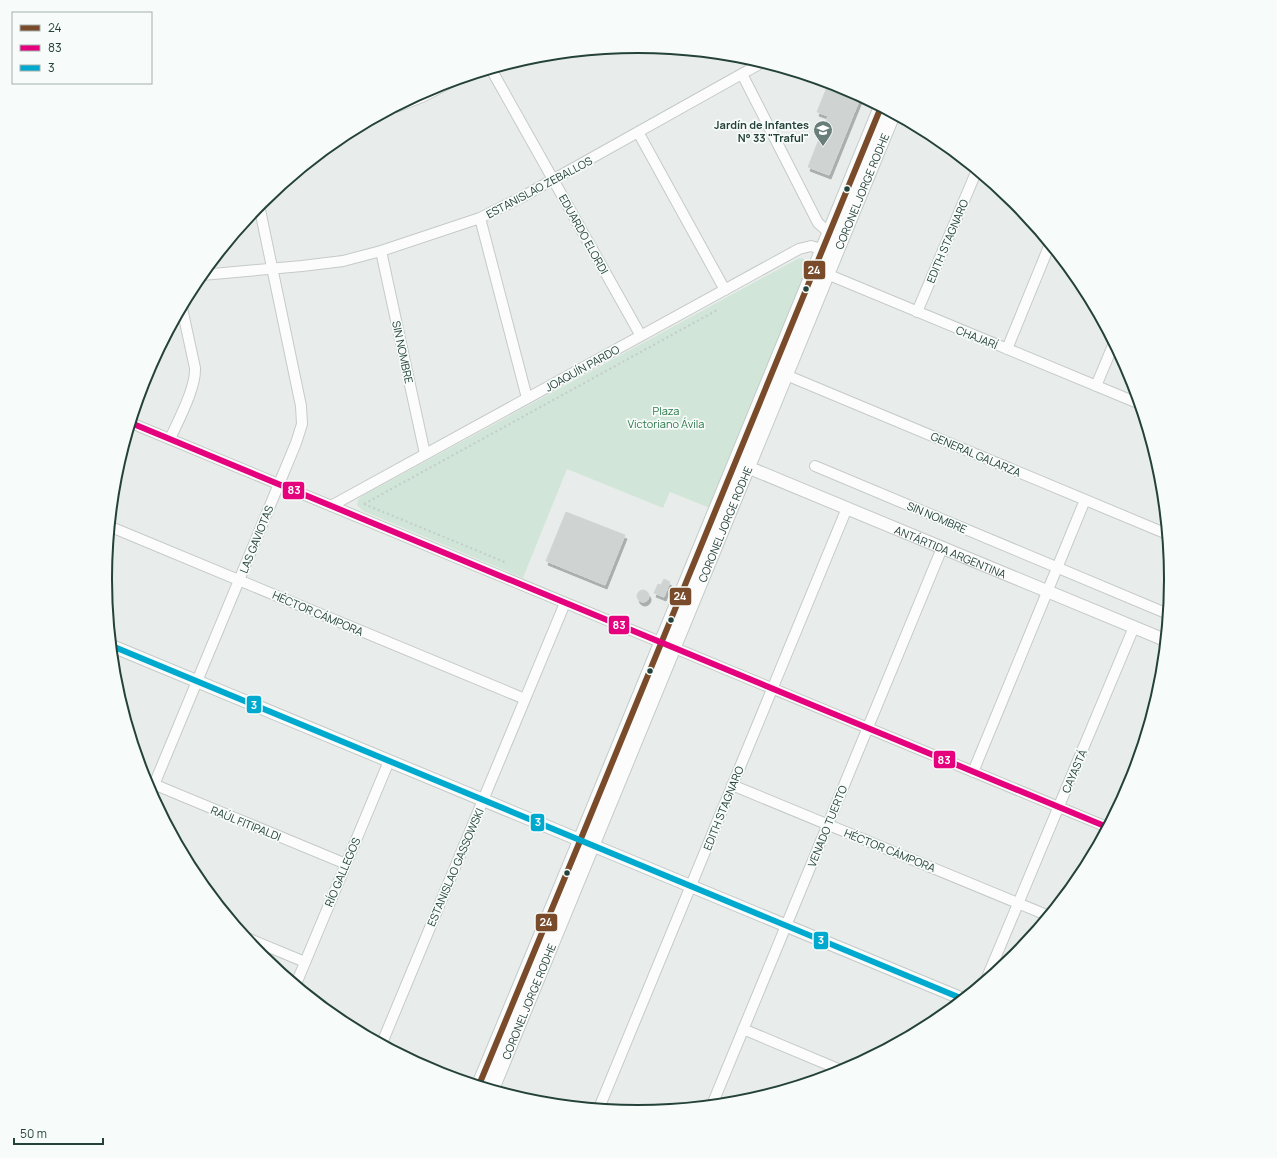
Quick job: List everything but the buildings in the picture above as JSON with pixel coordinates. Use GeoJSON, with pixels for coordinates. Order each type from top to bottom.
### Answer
{"type":"FeatureCollection","features":[{"type":"Feature","properties":{"kind":"main road","name":"CORONEL JORGE RODHE"},"geometry":{"type":"LineString","coordinates":[[836,235],[879,111]]}},
{"type":"Feature","properties":{"kind":"main road","name":"CORONEL JORGE RODHE"},"geometry":{"type":"LineString","coordinates":[[494,1084],[586,843],[829,251],[891,118]]}},
{"type":"Feature","properties":{"kind":"main road","name":"CORONEL JORGE RODHE"},"geometry":{"type":"LineString","coordinates":[[742,465],[786,375],[821,272]]}},
{"type":"Feature","properties":{"kind":"main road","name":"CORONEL JORGE RODHE"},"geometry":{"type":"LineString","coordinates":[[481,1081],[586,843]]}},
{"type":"Feature","properties":{"kind":"street","name":"ESTANISLAO ZEBALLOS"},"geometry":{"type":"LineString","coordinates":[[210,274],[343,261],[381,251],[480,218],[522,198],[755,66]]}},
{"type":"Feature","properties":{"kind":"street","name":"EDUARDO ELORDI"},"geometry":{"type":"LineString","coordinates":[[494,74],[641,336]]}},
{"type":"Feature","properties":{"kind":"street"},"geometry":{"type":"LineString","coordinates":[[742,74],[817,220],[823,228],[836,235]]}},
{"type":"Feature","properties":{"kind":"street"},"geometry":{"type":"LineString","coordinates":[[638,132],[725,290]]}},
{"type":"Feature","properties":{"kind":"street","name":"EDITH STAGNARO"},"geometry":{"type":"LineString","coordinates":[[918,312],[974,175]]}},
{"type":"Feature","properties":{"kind":"street","name":"LAS GAVIOTAS"},"geometry":{"type":"LineString","coordinates":[[153,780],[197,681],[299,433],[302,415],[261,214]]}},
{"type":"Feature","properties":{"kind":"street"},"geometry":{"type":"LineString","coordinates":[[480,218],[527,398]]}},
{"type":"Feature","properties":{"kind":"street","name":"JOAQUÍN PARDO"},"geometry":{"type":"LineString","coordinates":[[330,506],[799,249],[811,246],[829,251]]}},
{"type":"Feature","properties":{"kind":"street"},"geometry":{"type":"LineString","coordinates":[[1007,349],[1048,249]]}},
{"type":"Feature","properties":{"kind":"street","name":"SIN NOMBRE"},"geometry":{"type":"LineString","coordinates":[[381,251],[425,454]]}},
{"type":"Feature","properties":{"kind":"street","name":"CHAJARÍ"},"geometry":{"type":"LineString","coordinates":[[821,272],[1133,401]]}},
{"type":"Feature","properties":{"kind":"street"},"geometry":{"type":"LineString","coordinates":[[170,439],[192,386],[195,375],[195,368],[184,315]]}},
{"type":"Feature","properties":{"kind":"street"},"geometry":{"type":"LineString","coordinates":[[1096,386],[1111,349]]}},
{"type":"Feature","properties":{"kind":"street","name":"GENERAL GALARZA"},"geometry":{"type":"LineString","coordinates":[[786,375],[1162,532]]}},
{"type":"Feature","properties":{"kind":"street"},"geometry":{"type":"LineString","coordinates":[[136,425],[1103,825]]}},
{"type":"Feature","properties":{"kind":"street","name":"ANTÁRTIDA ARGENTINA"},"geometry":{"type":"LineString","coordinates":[[742,465],[1161,638]]}},
{"type":"Feature","properties":{"kind":"street","name":"SIN NOMBRE"},"geometry":{"type":"LineString","coordinates":[[815,466],[1163,612]]}},
{"type":"Feature","properties":{"kind":"street"},"geometry":{"type":"LineString","coordinates":[[973,772],[1085,500]]}},
{"type":"Feature","properties":{"kind":"street","name":"EDITH STAGNARO"},"geometry":{"type":"LineString","coordinates":[[601,1104],[847,508]]}},
{"type":"Feature","properties":{"kind":"street","name":"HÉCTOR CÁMPORA"},"geometry":{"type":"LineString","coordinates":[[115,529],[525,699]]}},
{"type":"Feature","properties":{"kind":"street","name":"VENADO TUERTO"},"geometry":{"type":"LineString","coordinates":[[714,1099],[942,548]]}},
{"type":"Feature","properties":{"kind":"street","name":"ESTANISLAO GASSOWSKI"},"geometry":{"type":"LineString","coordinates":[[384,1039],[566,603]]}},
{"type":"Feature","properties":{"kind":"street","name":"CAYASTÁ"},"geometry":{"type":"LineString","coordinates":[[991,969],[1134,627]]}},
{"type":"Feature","properties":{"kind":"street"},"geometry":{"type":"LineString","coordinates":[[117,648],[958,997]]}},
{"type":"Feature","properties":{"kind":"street","name":"RÍO GALLEGOS"},"geometry":{"type":"LineString","coordinates":[[298,979],[389,761]]}},
{"type":"Feature","properties":{"kind":"street","name":"HÉCTOR CÁMPORA"},"geometry":{"type":"LineString","coordinates":[[732,785],[1044,914]]}},
{"type":"Feature","properties":{"kind":"street","name":"RAÚL FITIPALDI"},"geometry":{"type":"LineString","coordinates":[[157,789],[346,864]]}},
{"type":"Feature","properties":{"kind":"street"},"geometry":{"type":"LineString","coordinates":[[259,943],[305,962]]}},
{"type":"Feature","properties":{"kind":"street"},"geometry":{"type":"LineString","coordinates":[[743,1029],[834,1067]]}},
{"type":"Feature","properties":{"kind":"path"},"geometry":{"type":"LineString","coordinates":[[506,563],[364,504],[719,309]]}},
{"type":"Feature","properties":{"kind":"green space","name":"Plaza Victoriano Ávila"},"geometry":{"type":"Polygon","coordinates":[[[799,258],[804,259],[808,266],[710,508],[670,492],[663,508],[567,469],[523,578],[363,511],[357,505],[358,500],[362,496],[799,258]]]}},
{"type":"Feature","properties":{"kind":"transit line","name":"24"},"geometry":{"type":"LineString","coordinates":[[481,1081],[879,111]]}},
{"type":"Feature","properties":{"kind":"transit line","name":"83"},"geometry":{"type":"LineString","coordinates":[[135,425],[1103,825]]}},
{"type":"Feature","properties":{"kind":"transit line","name":"3"},"geometry":{"type":"LineString","coordinates":[[117,648],[958,997]]}},
{"type":"Feature","properties":{"kind":"place","name":"Jardín de Infantes N° 33 \"Traful\""},"geometry":{"type":"Point","coordinates":[823,147]}}]}
